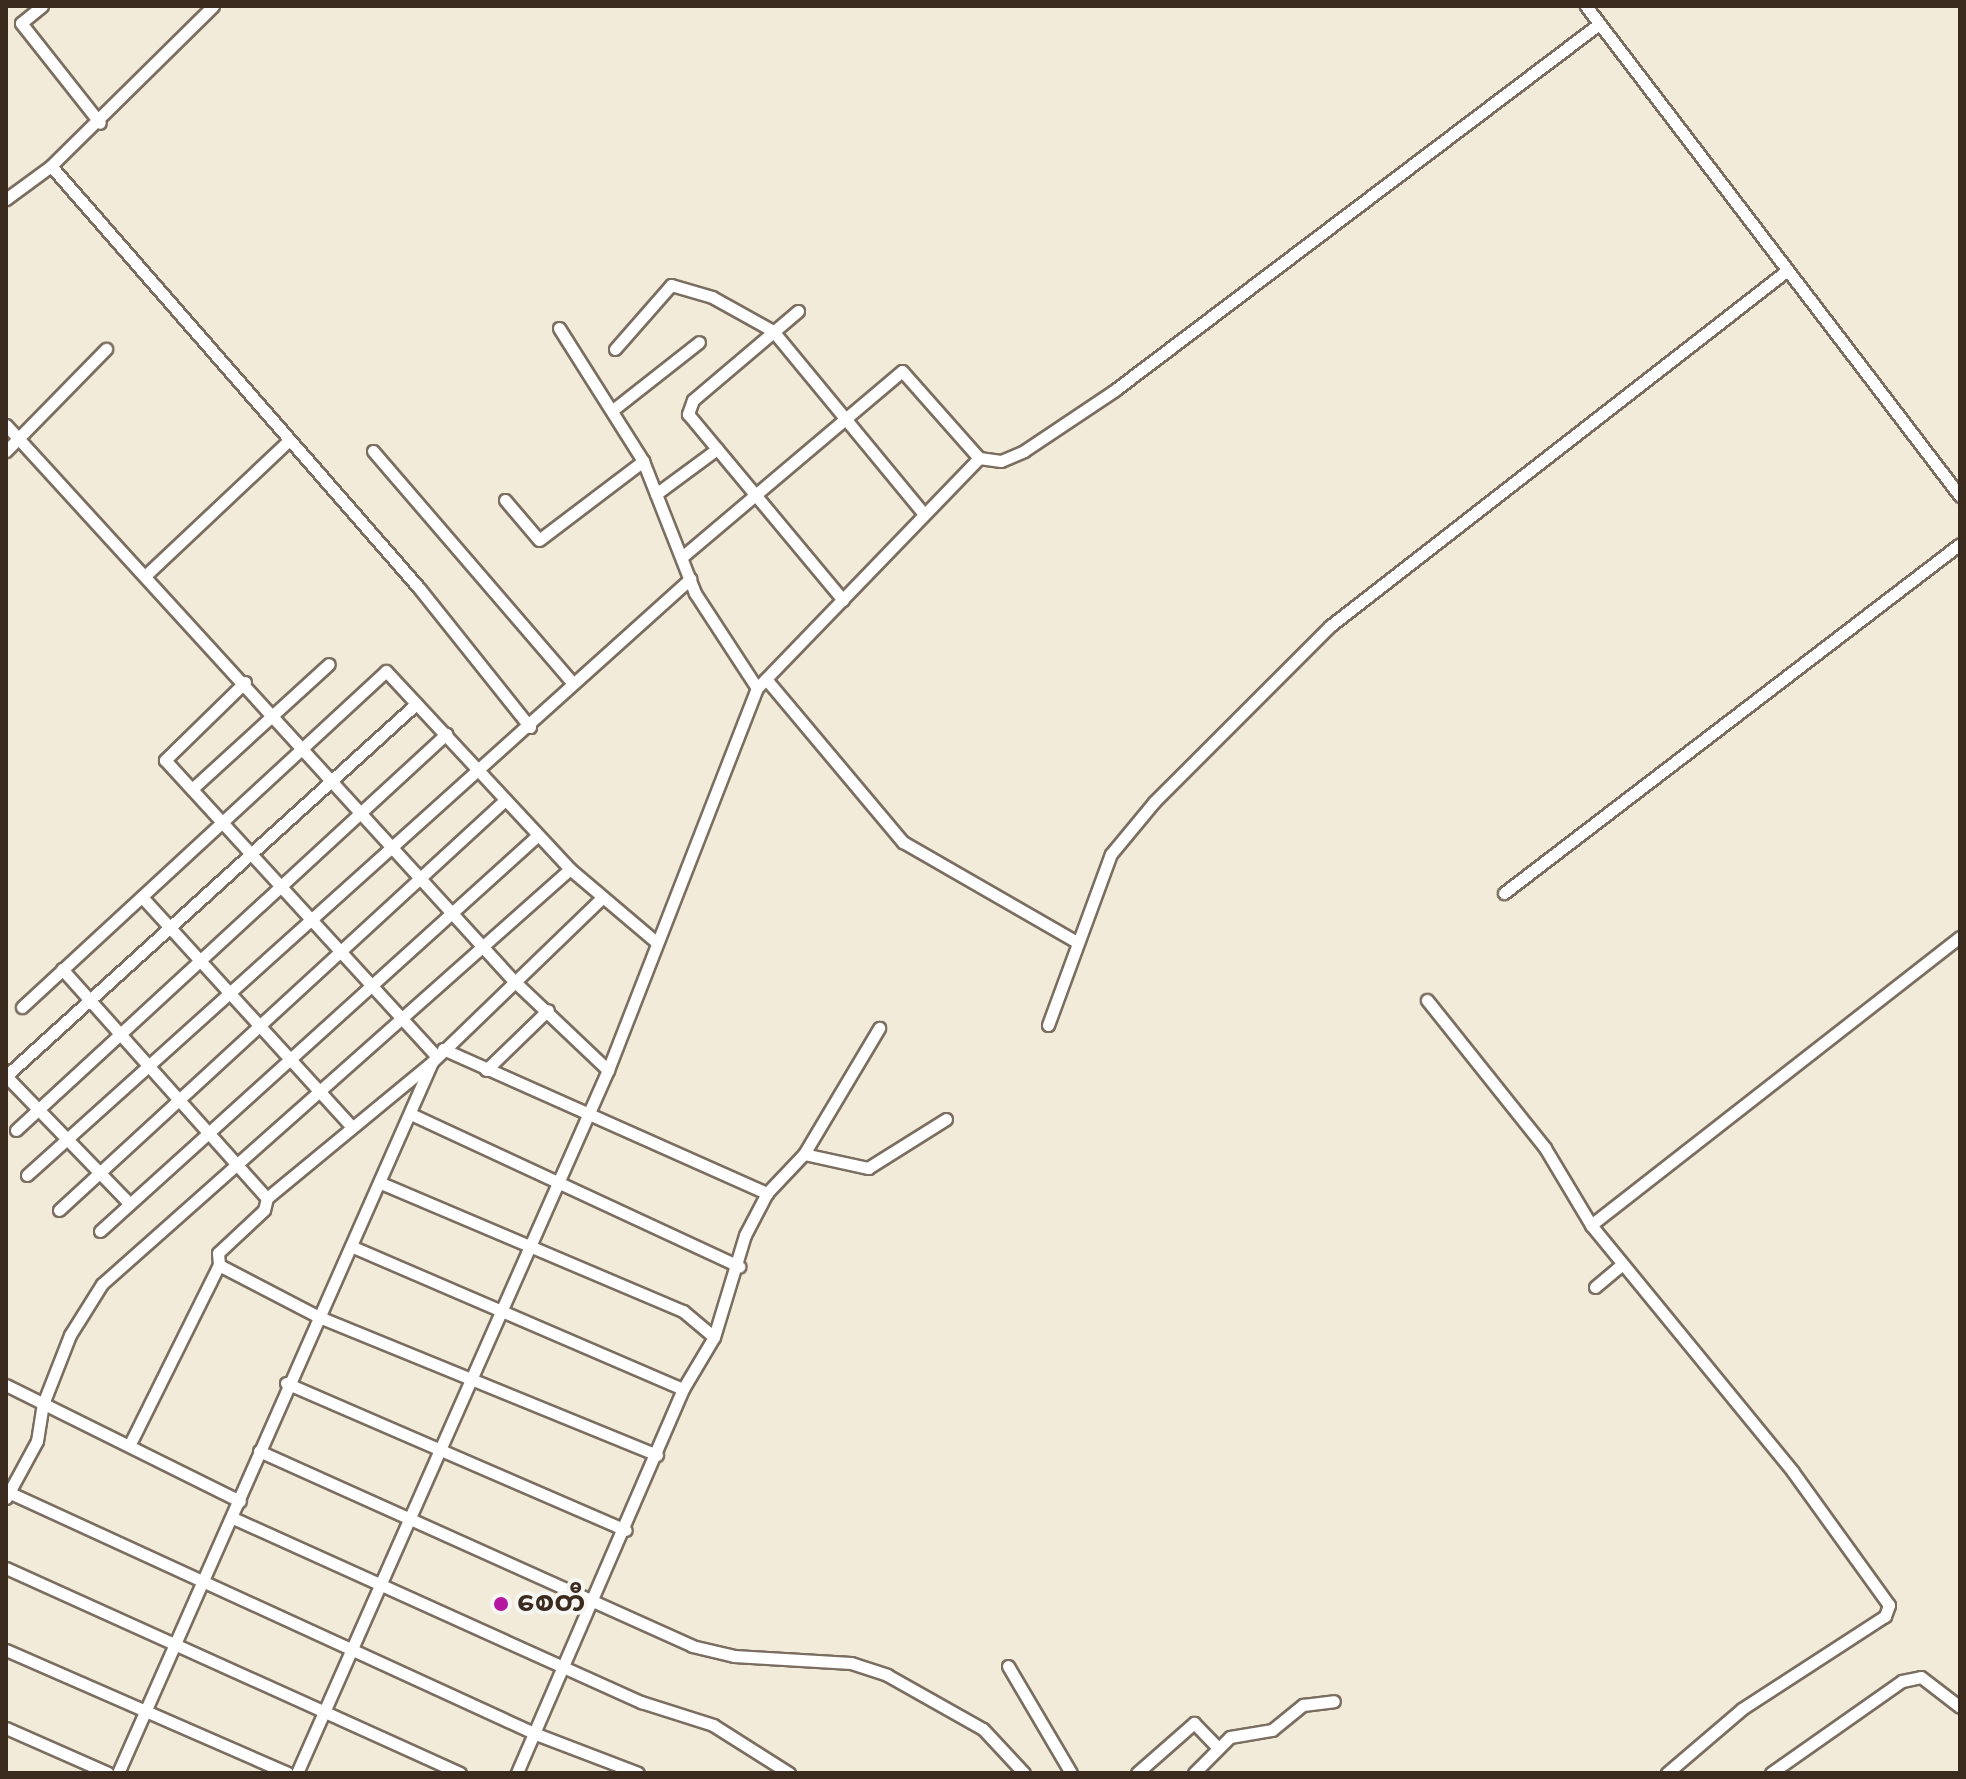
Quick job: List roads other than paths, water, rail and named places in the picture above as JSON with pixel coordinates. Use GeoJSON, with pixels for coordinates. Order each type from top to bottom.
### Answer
{"type":"FeatureCollection","features":[{"type":"Feature","properties":{"kind":"street"},"geometry":{"type":"LineString","coordinates":[[42,6],[21,23],[100,123]]}},
{"type":"Feature","properties":{"kind":"street"},"geometry":{"type":"LineString","coordinates":[[6,199],[51,166],[100,123],[213,6]]}},
{"type":"Feature","properties":{"kind":"street"},"geometry":{"type":"LineString","coordinates":[[1586,6],[1785,272],[1960,496]]}},
{"type":"Feature","properties":{"kind":"street"},"geometry":{"type":"LineString","coordinates":[[683,556],[758,498],[902,371],[979,458],[1001,461],[1024,451],[1115,390],[1599,24]]}},
{"type":"Feature","properties":{"kind":"street"},"geometry":{"type":"LineString","coordinates":[[51,166],[419,588],[530,727]]}},
{"type":"Feature","properties":{"kind":"street"},"geometry":{"type":"LineString","coordinates":[[1048,1025],[1077,942],[1124,832],[1330,626],[1785,272]]}},
{"type":"Feature","properties":{"kind":"street"},"geometry":{"type":"LineString","coordinates":[[615,349],[671,285],[712,297],[773,331],[922,512]]}},
{"type":"Feature","properties":{"kind":"street"},"geometry":{"type":"LineString","coordinates":[[798,311],[688,407],[717,449],[843,600]]}},
{"type":"Feature","properties":{"kind":"street"},"geometry":{"type":"LineString","coordinates":[[559,328],[614,409],[643,461],[690,579],[757,688]]}},
{"type":"Feature","properties":{"kind":"street"},"geometry":{"type":"LineString","coordinates":[[614,409],[699,342]]}},
{"type":"Feature","properties":{"kind":"street"},"geometry":{"type":"LineString","coordinates":[[6,451],[106,349]]}},
{"type":"Feature","properties":{"kind":"street"},"geometry":{"type":"LineString","coordinates":[[6,425],[395,844],[513,980],[608,1070]]}},
{"type":"Feature","properties":{"kind":"street"},"geometry":{"type":"LineString","coordinates":[[146,575],[288,441]]}},
{"type":"Feature","properties":{"kind":"street"},"geometry":{"type":"LineString","coordinates":[[656,494],[717,449]]}},
{"type":"Feature","properties":{"kind":"street"},"geometry":{"type":"LineString","coordinates":[[373,451],[570,680]]}},
{"type":"Feature","properties":{"kind":"street"},"geometry":{"type":"LineString","coordinates":[[297,1773],[411,1518],[468,1377],[608,1070],[757,688],[843,600],[922,512],[979,458]]}},
{"type":"Feature","properties":{"kind":"street"},"geometry":{"type":"LineString","coordinates":[[505,500],[539,540],[643,461]]}},
{"type":"Feature","properties":{"kind":"street"},"geometry":{"type":"LineString","coordinates":[[1504,893],[1960,544]]}},
{"type":"Feature","properties":{"kind":"street"},"geometry":{"type":"LineString","coordinates":[[27,1175],[476,770],[530,727],[570,680],[690,579]]}},
{"type":"Feature","properties":{"kind":"street"},"geometry":{"type":"LineString","coordinates":[[192,789],[329,664]]}},
{"type":"Feature","properties":{"kind":"street"},"geometry":{"type":"LineString","coordinates":[[22,1007],[386,671],[570,869],[656,942]]}},
{"type":"Feature","properties":{"kind":"street"},"geometry":{"type":"LineString","coordinates":[[766,679],[903,842],[1077,942]]}},
{"type":"Feature","properties":{"kind":"street"},"geometry":{"type":"LineString","coordinates":[[245,682],[165,760],[254,853],[437,1056],[486,1070],[584,1117],[767,1193]]}},
{"type":"Feature","properties":{"kind":"street"},"geometry":{"type":"LineString","coordinates":[[129,1203],[6,1076],[416,704]]}},
{"type":"Feature","properties":{"kind":"street"},"geometry":{"type":"LineString","coordinates":[[16,1130],[446,734]]}},
{"type":"Feature","properties":{"kind":"street"},"geometry":{"type":"LineString","coordinates":[[59,1210],[182,1101],[342,950],[425,878],[504,801]]}},
{"type":"Feature","properties":{"kind":"street"},"geometry":{"type":"LineString","coordinates":[[100,1231],[212,1135],[292,1057],[538,835]]}},
{"type":"Feature","properties":{"kind":"street"},"geometry":{"type":"LineString","coordinates":[[570,869],[240,1167],[102,1284],[70,1335],[43,1404],[37,1441],[7,1494],[536,1734],[638,1773]]}},
{"type":"Feature","properties":{"kind":"street"},"geometry":{"type":"LineString","coordinates":[[142,897],[233,990],[349,1124]]}},
{"type":"Feature","properties":{"kind":"street"},"geometry":{"type":"LineString","coordinates":[[131,1442],[219,1265],[218,1253],[264,1210],[267,1198],[349,1124],[437,1056],[602,898]]}},
{"type":"Feature","properties":{"kind":"street"},"geometry":{"type":"LineString","coordinates":[[1591,1225],[1960,937]]}},
{"type":"Feature","properties":{"kind":"street"},"geometry":{"type":"LineString","coordinates":[[62,969],[267,1198]]}},
{"type":"Feature","properties":{"kind":"street"},"geometry":{"type":"LineString","coordinates":[[1427,1000],[1545,1148],[1591,1225],[1793,1472],[1889,1605],[1885,1616],[1742,1709],[1667,1773]]}},
{"type":"Feature","properties":{"kind":"street"},"geometry":{"type":"LineString","coordinates":[[486,1070],[548,1010]]}},
{"type":"Feature","properties":{"kind":"street"},"geometry":{"type":"LineString","coordinates":[[517,1773],[626,1530],[683,1389],[714,1337],[767,1193],[804,1154],[879,1028]]}},
{"type":"Feature","properties":{"kind":"street"},"geometry":{"type":"LineString","coordinates":[[118,1773],[233,1518],[286,1383],[353,1247],[437,1056]]}},
{"type":"Feature","properties":{"kind":"street"},"geometry":{"type":"LineString","coordinates":[[411,1114],[739,1266]]}},
{"type":"Feature","properties":{"kind":"street"},"geometry":{"type":"LineString","coordinates":[[804,1154],[868,1168],[946,1119]]}},
{"type":"Feature","properties":{"kind":"street"},"geometry":{"type":"LineString","coordinates":[[381,1183],[683,1311],[714,1337]]}},
{"type":"Feature","properties":{"kind":"street"},"geometry":{"type":"LineString","coordinates":[[353,1247],[497,1314],[683,1389]]}},
{"type":"Feature","properties":{"kind":"street"},"geometry":{"type":"LineString","coordinates":[[1595,1287],[1622,1264]]}},
{"type":"Feature","properties":{"kind":"street"},"geometry":{"type":"LineString","coordinates":[[219,1265],[319,1317],[657,1455]]}},
{"type":"Feature","properties":{"kind":"street"},"geometry":{"type":"LineString","coordinates":[[286,1383],[440,1446],[626,1530]]}},
{"type":"Feature","properties":{"kind":"street"},"geometry":{"type":"LineString","coordinates":[[6,1385],[131,1442],[240,1501]]}},
{"type":"Feature","properties":{"kind":"street"},"geometry":{"type":"LineString","coordinates":[[259,1451],[595,1597],[692,1646],[734,1656],[851,1663],[887,1675],[983,1729],[1024,1773]]}},
{"type":"Feature","properties":{"kind":"street"},"geometry":{"type":"LineString","coordinates":[[233,1518],[383,1581],[565,1667],[713,1725],[789,1773]]}},
{"type":"Feature","properties":{"kind":"street"},"geometry":{"type":"LineString","coordinates":[[6,1568],[460,1773]]}},
{"type":"Feature","properties":{"kind":"street"},"geometry":{"type":"LineString","coordinates":[[6,1650],[287,1773]]}},
{"type":"Feature","properties":{"kind":"street"},"geometry":{"type":"LineString","coordinates":[[1008,1666],[1071,1773]]}},
{"type":"Feature","properties":{"kind":"street"},"geometry":{"type":"LineString","coordinates":[[1771,1773],[1902,1681],[1921,1677],[1960,1707]]}},
{"type":"Feature","properties":{"kind":"street"},"geometry":{"type":"LineString","coordinates":[[1194,1773],[1218,1748],[1239,1733],[1272,1730],[1303,1705],[1334,1701]]}},
{"type":"Feature","properties":{"kind":"street"},"geometry":{"type":"LineString","coordinates":[[1137,1773],[1194,1723],[1218,1748]]}},
{"type":"Feature","properties":{"kind":"street"},"geometry":{"type":"LineString","coordinates":[[6,1728],[108,1773]]}},
{"type":"Feature","properties":{"kind":"place","name":"စေတီ"},"geometry":{"type":"Point","coordinates":[501,1604]}}]}
